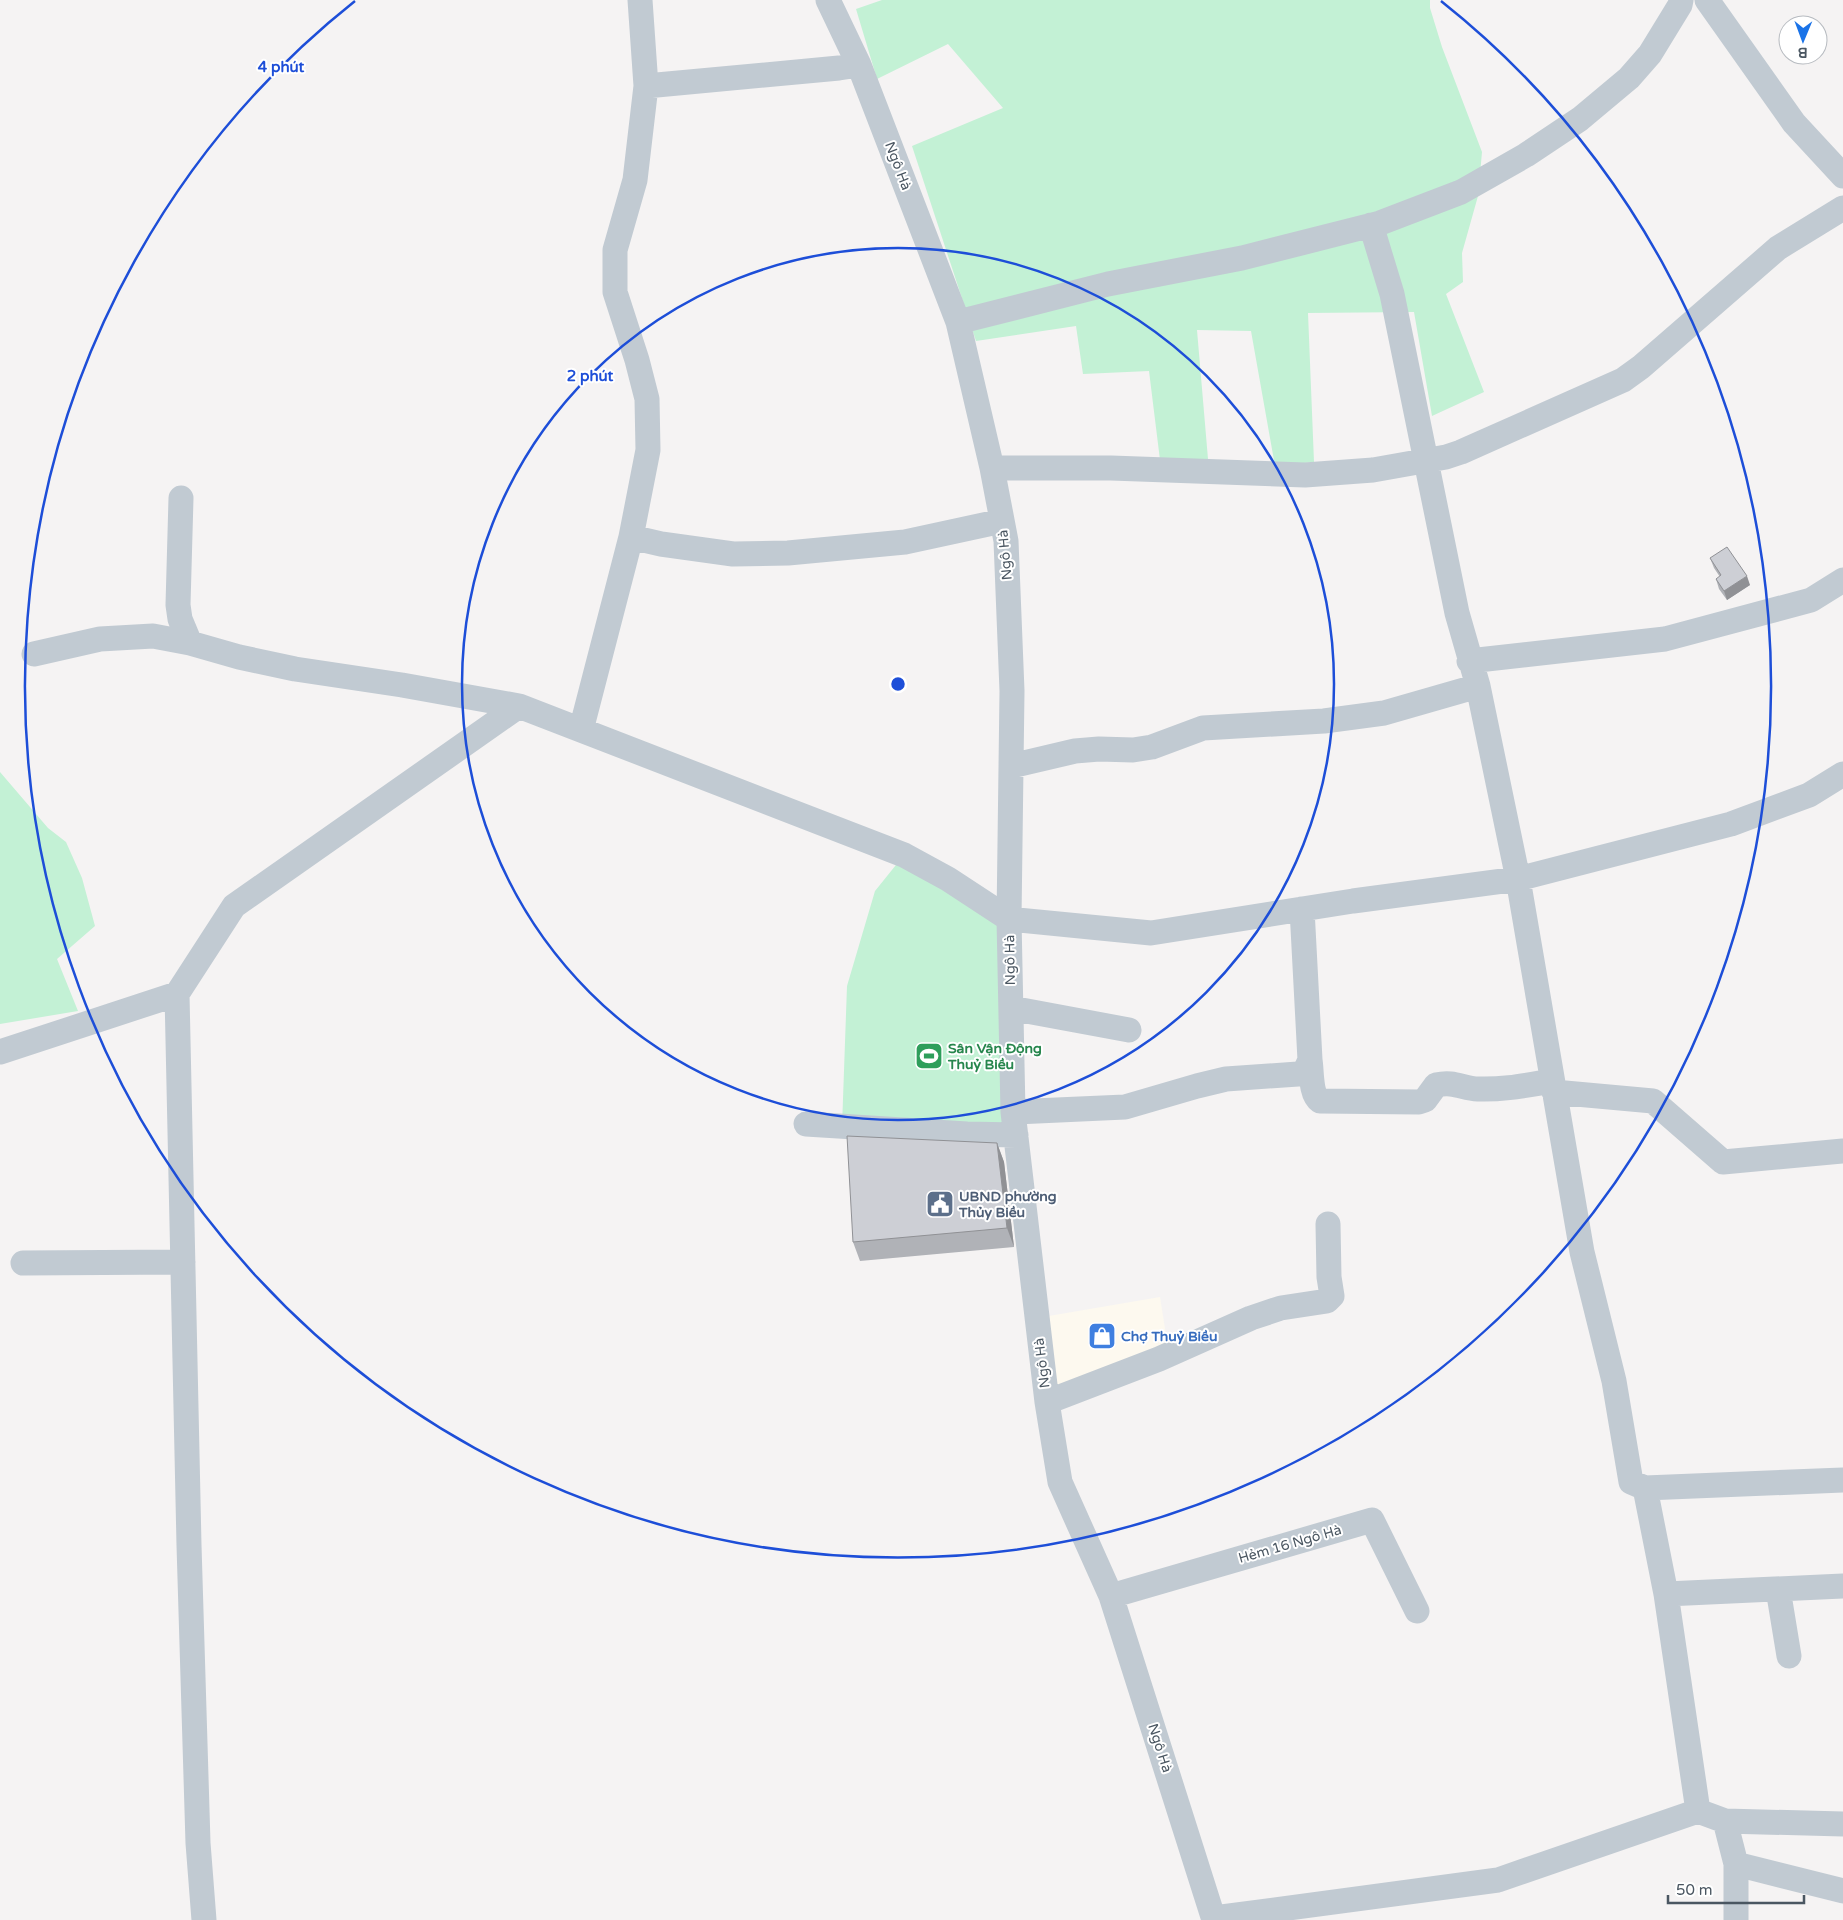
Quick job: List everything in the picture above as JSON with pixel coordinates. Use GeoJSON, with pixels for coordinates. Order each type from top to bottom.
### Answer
{"type":"FeatureCollection","features":[{"type":"Feature","properties":{"kind":"street"},"geometry":{"type":"LineString","coordinates":[[581,730],[631,537],[648,450],[647,399],[637,360],[615,292],[615,250],[635,180],[646,86],[640,0]]}},
{"type":"Feature","properties":{"kind":"street","name":"Ngô Hà"},"geometry":{"type":"LineString","coordinates":[[828,0],[859,64],[958,322],[992,468],[1006,541],[1012,691],[1009,919],[1015,1124],[1046,1402],[1060,1482],[1111,1596],[1214,1919]]}},
{"type":"Feature","properties":{"kind":"street"},"geometry":{"type":"LineString","coordinates":[[958,322],[1108,284],[1242,258],[1372,225],[1461,192],[1526,155],[1580,119],[1629,78],[1650,54],[1680,5],[1681,0]]}},
{"type":"Feature","properties":{"kind":"street"},"geometry":{"type":"LineString","coordinates":[[1707,0],[1794,122],[1843,176]]}},
{"type":"Feature","properties":{"kind":"street"},"geometry":{"type":"LineString","coordinates":[[646,86],[829,69],[859,64]]}},
{"type":"Feature","properties":{"kind":"street"},"geometry":{"type":"LineString","coordinates":[[992,468],[1111,468],[1304,475],[1373,470],[1426,461],[1461,452],[1623,380],[1641,367],[1778,248],[1843,208]]}},
{"type":"Feature","properties":{"kind":"street"},"geometry":{"type":"LineString","coordinates":[[1372,225],[1392,294],[1457,613],[1469,661],[1478,686],[1518,879],[1582,1252],[1614,1381],[1631,1482],[1646,1488],[1843,1480]]}},
{"type":"Feature","properties":{"kind":"street"},"geometry":{"type":"LineString","coordinates":[[181,498],[178,605],[180,619],[190,643]]}},
{"type":"Feature","properties":{"kind":"street"},"geometry":{"type":"LineString","coordinates":[[631,537],[661,544],[733,554],[788,553],[905,542],[1002,521]]}},
{"type":"Feature","properties":{"kind":"street"},"geometry":{"type":"LineString","coordinates":[[1469,661],[1665,639],[1811,600],[1843,580]]}},
{"type":"Feature","properties":{"kind":"street"},"geometry":{"type":"LineString","coordinates":[[34,654],[77,644],[124,637],[153,636],[190,643],[239,657],[295,669],[402,685],[518,706],[904,855],[948,879],[1009,919],[1151,933],[1302,909],[1518,879],[1731,824],[1809,795],[1843,774]]}},
{"type":"Feature","properties":{"kind":"street"},"geometry":{"type":"LineString","coordinates":[[1011,766],[1075,751],[1099,749],[1133,750],[1152,747],[1203,728],[1324,721],[1376,714],[1478,686]]}},
{"type":"Feature","properties":{"kind":"street"},"geometry":{"type":"LineString","coordinates":[[204,1920],[198,1842],[177,994],[234,906],[518,706]]}},
{"type":"Feature","properties":{"kind":"street"},"geometry":{"type":"LineString","coordinates":[[1302,909],[1310,1060],[1314,1091],[1316,1098],[1320,1101],[1419,1102],[1425,1100],[1436,1085],[1445,1083],[1475,1089],[1553,1086],[1653,1101],[1723,1162],[1843,1151]]}},
{"type":"Feature","properties":{"kind":"street"},"geometry":{"type":"LineString","coordinates":[[0,1052],[177,994]]}},
{"type":"Feature","properties":{"kind":"street"},"geometry":{"type":"LineString","coordinates":[[1011,1008],[1129,1030]]}},
{"type":"Feature","properties":{"kind":"street"},"geometry":{"type":"LineString","coordinates":[[806,1124],[967,1134],[1015,1124],[1125,1107],[1226,1079],[1298,1074],[1306,1071],[1310,1060]]}},
{"type":"Feature","properties":{"kind":"street"},"geometry":{"type":"LineString","coordinates":[[1046,1402],[1159,1358],[1251,1318],[1281,1308],[1327,1301],[1332,1296],[1329,1277],[1328,1224]]}},
{"type":"Feature","properties":{"kind":"street"},"geometry":{"type":"LineString","coordinates":[[24,1263],[183,1262]]}},
{"type":"Feature","properties":{"kind":"street"},"geometry":{"type":"LineString","coordinates":[[1646,1488],[1666,1594],[1698,1811]]}},
{"type":"Feature","properties":{"kind":"street","name":"Hẻm 16 Ngô Hà"},"geometry":{"type":"LineString","coordinates":[[1111,1596],[1372,1520],[1417,1611]]}},
{"type":"Feature","properties":{"kind":"street"},"geometry":{"type":"LineString","coordinates":[[1666,1594],[1843,1586]]}},
{"type":"Feature","properties":{"kind":"street"},"geometry":{"type":"LineString","coordinates":[[1778,1589],[1789,1656]]}},
{"type":"Feature","properties":{"kind":"street"},"geometry":{"type":"LineString","coordinates":[[1214,1919],[1498,1880],[1698,1811],[1725,1821],[1843,1824]]}},
{"type":"Feature","properties":{"kind":"street"},"geometry":{"type":"LineString","coordinates":[[1725,1821],[1736,1864],[1736,1920]]}},
{"type":"Feature","properties":{"kind":"street"},"geometry":{"type":"LineString","coordinates":[[1736,1864],[1843,1891]]}},
{"type":"Feature","properties":{"kind":"shaded area","name":"Chợ Thuỷ Biều"},"geometry":{"type":"Polygon","coordinates":[[[1160,1297],[1169,1354],[1047,1402],[1037,1318],[1160,1297]]]}},
{"type":"Feature","properties":{"kind":"green space"},"geometry":{"type":"Polygon","coordinates":[[[882,0],[1430,0],[1430,8],[1442,47],[1482,152],[1478,196],[1462,253],[1463,282],[1446,294],[1484,392],[1432,416],[1414,312],[1308,313],[1314,462],[1275,466],[1251,331],[1197,330],[1208,459],[1160,460],[1149,371],[1083,374],[1076,326],[976,341],[912,146],[1003,108],[948,44],[877,79],[856,9],[882,0]]]}},
{"type":"Feature","properties":{"kind":"green space"},"geometry":{"type":"Polygon","coordinates":[[[0,772],[48,828],[66,842],[82,878],[95,926],[57,959],[78,1011],[0,1024],[0,772]]]}},
{"type":"Feature","properties":{"kind":"green space","name":"Sân Vận Động Thuỷ Biều"},"geometry":{"type":"Polygon","coordinates":[[[904,855],[1009,919],[1016,1135],[842,1127],[847,986],[875,891],[904,855]]]}},
{"type":"Feature","properties":{"kind":"building"},"geometry":{"type":"Polygon","coordinates":[[[1727,547],[1747,576],[1724,591],[1716,579],[1721,575],[1710,558],[1727,547]]]}},
{"type":"Feature","properties":{"kind":"building","name":"UBND phường Thủy Biều"},"geometry":{"type":"Polygon","coordinates":[[[847,1136],[997,1143],[1007,1228],[853,1242],[847,1136]]]}},
{"type":"Feature","properties":{"kind":"place","name":"Sân Vận Động Thuỷ Biều"},"geometry":{"type":"Point","coordinates":[929,1056]}},
{"type":"Feature","properties":{"kind":"place","name":"UBND phường Thủy Biều"},"geometry":{"type":"Point","coordinates":[940,1204]}},
{"type":"Feature","properties":{"kind":"place","name":"Chợ Thuỷ Biều"},"geometry":{"type":"Point","coordinates":[1102,1336]}}]}
